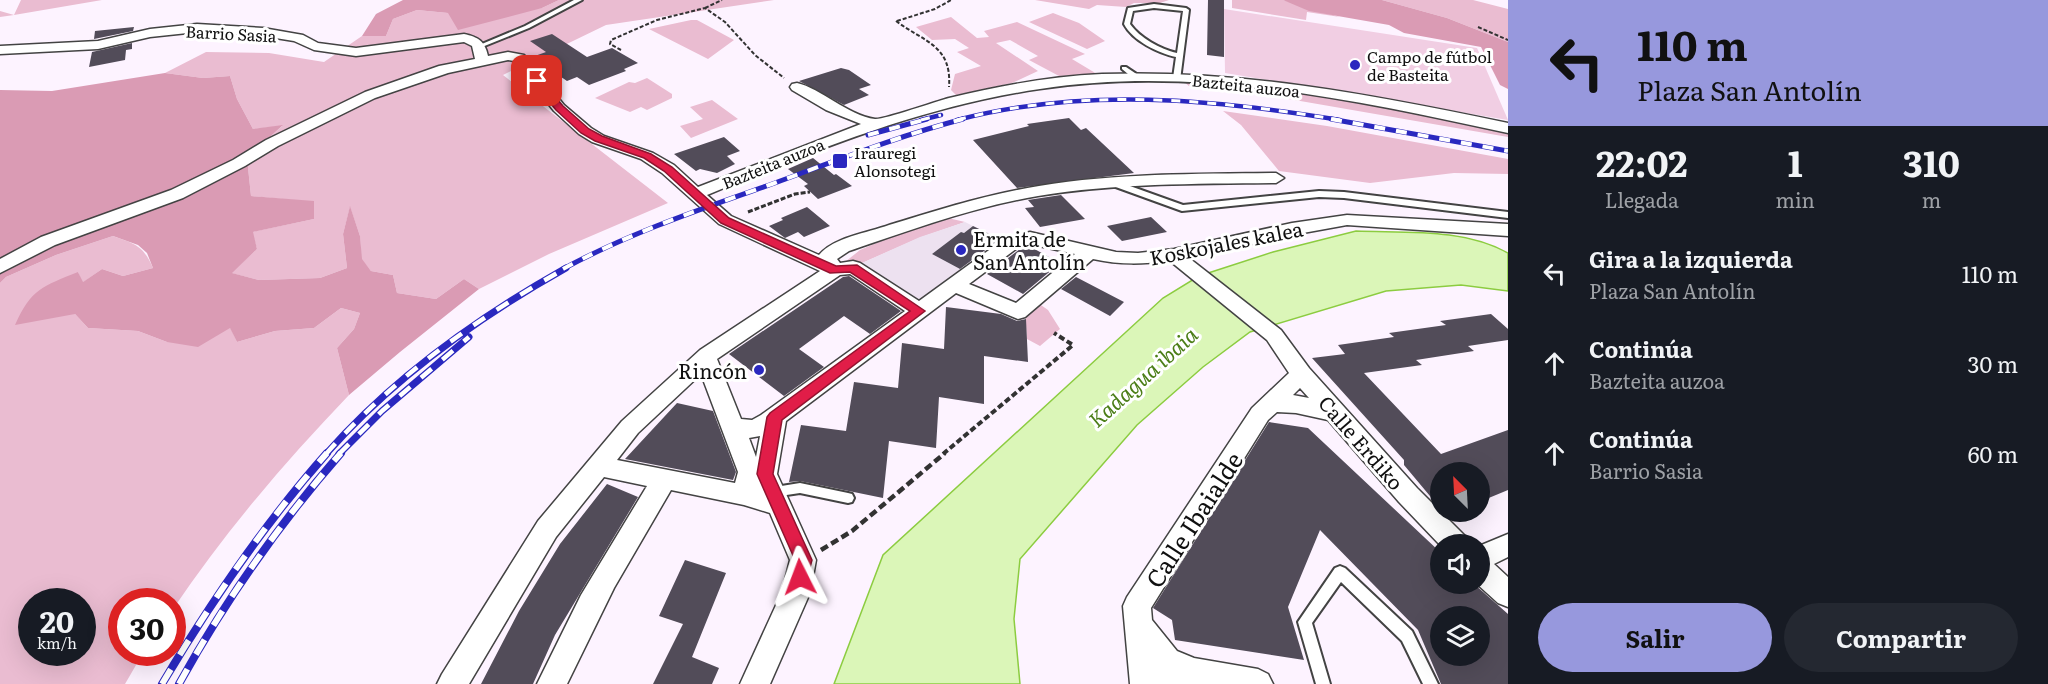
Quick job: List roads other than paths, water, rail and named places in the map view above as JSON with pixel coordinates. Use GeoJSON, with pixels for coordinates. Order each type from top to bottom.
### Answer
{"type":"FeatureCollection","features":[{"type":"Feature","properties":{"kind":"street","name":"Barrio Sasia"},"geometry":{"type":"LineString","coordinates":[[0,50],[98,45],[150,33],[197,28],[263,32],[298,38],[314,46],[333,50],[374,50],[464,38],[477,42],[481,53]]}},
{"type":"Feature","properties":{"kind":"street","name":"Barrio Sasia"},"geometry":{"type":"LineString","coordinates":[[0,267],[48,241],[177,194],[272,143],[370,95],[444,69],[481,53],[519,58],[560,108],[585,131],[647,156],[668,169],[697,193]]}},
{"type":"Feature","properties":{"kind":"street","name":"Bazteita auzoa"},"geometry":{"type":"LineString","coordinates":[[919,311],[853,267],[835,270],[725,220],[697,193],[874,124],[938,105],[1015,88],[1071,81],[1137,77],[1233,80],[1457,117],[1508,128]]}},
{"type":"Feature","properties":{"kind":"street"},"geometry":{"type":"LineString","coordinates":[[797,87],[831,107],[874,124]]}},
{"type":"Feature","properties":{"kind":"street"},"geometry":{"type":"LineString","coordinates":[[452,684],[547,529],[630,427],[706,358],[835,270],[827,257],[842,247],[967,207],[1040,191],[1148,180],[1276,178]]}},
{"type":"Feature","properties":{"kind":"street","name":"Koskojales kalea"},"geometry":{"type":"LineString","coordinates":[[732,425],[743,431],[752,430],[775,417],[1018,239],[1029,238],[1116,258],[1138,259],[1174,255],[1292,229],[1347,220],[1508,230]]}},
{"type":"Feature","properties":{"kind":"street"},"geometry":{"type":"LineString","coordinates":[[954,285],[1020,308],[1089,252]]}},
{"type":"Feature","properties":{"kind":"street","name":"Calle Erdiko"},"geometry":{"type":"LineString","coordinates":[[1174,255],[1274,335],[1301,374],[1408,495],[1446,534]]}},
{"type":"Feature","properties":{"kind":"street"},"geometry":{"type":"LineString","coordinates":[[706,358],[750,472],[744,495]]}},
{"type":"Feature","properties":{"kind":"street","name":"Calle Ibaialde"},"geometry":{"type":"LineString","coordinates":[[1145,684],[1137,606],[1260,414],[1301,374]]}},
{"type":"Feature","properties":{"kind":"street"},"geometry":{"type":"LineString","coordinates":[[1272,403],[1296,404],[1336,413]]}},
{"type":"Feature","properties":{"kind":"street"},"geometry":{"type":"LineString","coordinates":[[755,684],[796,593],[804,560],[765,474],[775,417]]}},
{"type":"Feature","properties":{"kind":"street"},"geometry":{"type":"LineString","coordinates":[[600,466],[744,495],[777,499]]}},
{"type":"Feature","properties":{"kind":"street"},"geometry":{"type":"LineString","coordinates":[[552,684],[567,648],[611,564],[666,479]]}},
{"type":"Feature","properties":{"kind":"street"},"geometry":{"type":"LineString","coordinates":[[1490,553],[1508,545]]}},
{"type":"Feature","properties":{"kind":"street"},"geometry":{"type":"LineString","coordinates":[[1490,578],[1508,594]]}},
{"type":"Feature","properties":{"kind":"street"},"geometry":{"type":"LineString","coordinates":[[1139,625],[1167,661],[1189,672]]}},
{"type":"Feature","properties":{"kind":"street"},"geometry":{"type":"LineString","coordinates":[[1150,684],[1164,673],[1189,672],[1258,684]]}},
{"type":"Feature","properties":{"kind":"lane"},"geometry":{"type":"LineString","coordinates":[[481,53],[579,0]]}},
{"type":"Feature","properties":{"kind":"lane"},"geometry":{"type":"LineString","coordinates":[[1178,78],[1186,10],[1154,6],[1130,9],[1127,24],[1129,28],[1171,55],[1179,56]]}},
{"type":"Feature","properties":{"kind":"lane"},"geometry":{"type":"LineString","coordinates":[[1124,68],[1137,77]]}},
{"type":"Feature","properties":{"kind":"lane"},"geometry":{"type":"LineString","coordinates":[[1116,184],[1182,208],[1319,194],[1508,214]]}},
{"type":"Feature","properties":{"kind":"lane"},"geometry":{"type":"LineString","coordinates":[[777,499],[800,488],[848,498]]}},
{"type":"Feature","properties":{"kind":"lane"},"geometry":{"type":"LineString","coordinates":[[1323,684],[1305,622],[1340,572],[1407,636],[1431,684]]}},
{"type":"Feature","properties":{"kind":"water","name":"Kadagua ibaia"},"geometry":{"type":"Polygon","coordinates":[[[1356,231],[1434,233],[1473,239],[1491,245],[1508,253],[1508,291],[1461,285],[1386,291],[1250,332],[1203,367],[1137,425],[1020,559],[1014,619],[1020,684],[834,684],[883,555],[1163,298],[1199,276],[1273,252],[1356,231]]]}},
{"type":"Feature","properties":{"kind":"railway"},"geometry":{"type":"LineString","coordinates":[[957,120],[1053,103],[1101,100],[1196,102],[1244,106],[1340,120]]}},
{"type":"Feature","properties":{"kind":"railway"},"geometry":{"type":"LineString","coordinates":[[921,120],[941,115]]}},
{"type":"Feature","properties":{"kind":"railway"},"geometry":{"type":"LineString","coordinates":[[868,135],[927,119]]}},
{"type":"Feature","properties":{"kind":"railway"},"geometry":{"type":"LineString","coordinates":[[563,269],[614,244],[692,212],[891,141],[963,119]]}},
{"type":"Feature","properties":{"kind":"railway"},"geometry":{"type":"LineString","coordinates":[[1331,119],[1508,151]]}},
{"type":"Feature","properties":{"kind":"railway"},"geometry":{"type":"LineString","coordinates":[[326,454],[352,426],[408,374],[501,307],[566,268]]}},
{"type":"Feature","properties":{"kind":"railway"},"geometry":{"type":"LineString","coordinates":[[339,454],[382,411],[469,337]]}},
{"type":"Feature","properties":{"kind":"railway"},"geometry":{"type":"LineString","coordinates":[[162,684],[199,623],[239,565],[281,508],[327,453]]}},
{"type":"Feature","properties":{"kind":"railway"},"geometry":{"type":"LineString","coordinates":[[179,684],[215,623],[254,564],[341,453]]}},
{"type":"Feature","properties":{"kind":"place","name":"Campo de fútbol de Basteita"},"geometry":{"type":"Point","coordinates":[1355,65]}},
{"type":"Feature","properties":{"kind":"place","name":"Irauregi Alonsotegi"},"geometry":{"type":"Point","coordinates":[840,161]}},
{"type":"Feature","properties":{"kind":"place","name":"Ermita de San Antolín"},"geometry":{"type":"Point","coordinates":[961,250]}},
{"type":"Feature","properties":{"kind":"place","name":"Rincón"},"geometry":{"type":"Point","coordinates":[759,370]}}]}
